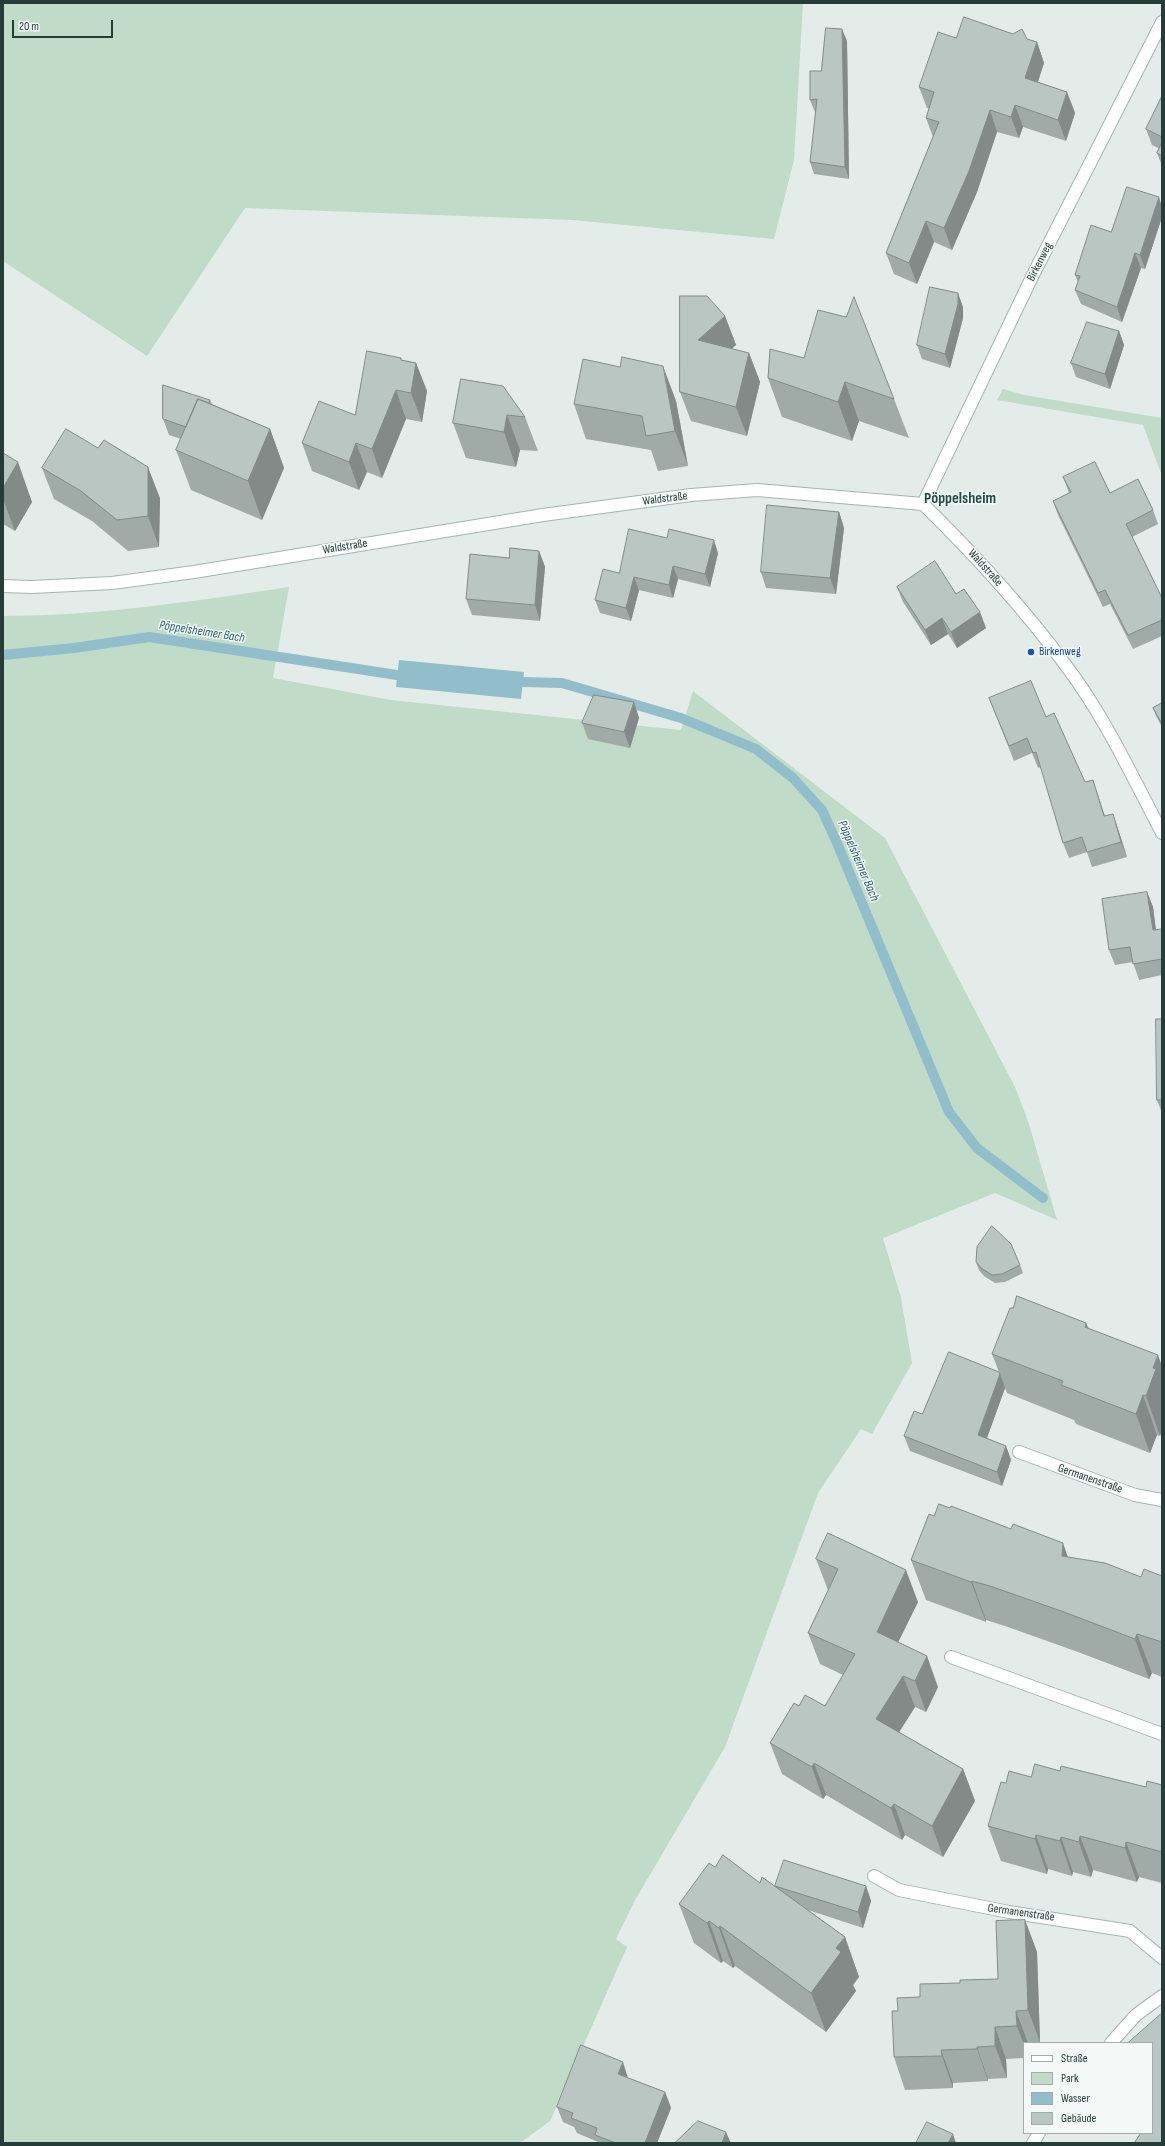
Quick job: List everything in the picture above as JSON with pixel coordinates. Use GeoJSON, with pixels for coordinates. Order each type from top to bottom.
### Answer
{"type":"FeatureCollection","features":[{"type":"Feature","properties":{"kind":"street","name":"Birkenweg"},"geometry":{"type":"LineString","coordinates":[[923,504],[1032,278],[1162,22]]}},
{"type":"Feature","properties":{"kind":"street","name":"Waldstraße"},"geometry":{"type":"LineString","coordinates":[[3,586],[32,587],[112,583],[194,572],[536,516],[698,495],[757,490],[923,504],[988,570],[1065,663],[1131,773],[1162,833]]}},
{"type":"Feature","properties":{"kind":"street","name":"Germanenstraße"},"geometry":{"type":"LineString","coordinates":[[1019,1452],[1135,1495],[1162,1500]]}},
{"type":"Feature","properties":{"kind":"street"},"geometry":{"type":"LineString","coordinates":[[951,1657],[1162,1734]]}},
{"type":"Feature","properties":{"kind":"street","name":"Germanenstraße"},"geometry":{"type":"LineString","coordinates":[[874,1876],[899,1890],[922,1895],[1009,1912],[1130,1931],[1162,1958]]}},
{"type":"Feature","properties":{"kind":"street"},"geometry":{"type":"LineString","coordinates":[[1111,2042],[1136,2015],[1162,1996]]}},
{"type":"Feature","properties":{"kind":"street"},"geometry":{"type":"LineString","coordinates":[[1033,2143],[1038,2134]]}},
{"type":"Feature","properties":{"kind":"green space"},"geometry":{"type":"Polygon","coordinates":[[[3,3],[803,3],[794,160],[774,239],[572,220],[245,208],[147,356],[3,261],[3,3]]]}},
{"type":"Feature","properties":{"kind":"green space"},"geometry":{"type":"Polygon","coordinates":[[[1003,389],[1024,395],[1162,418],[1162,476],[1143,425],[997,400],[1003,389]]]}},
{"type":"Feature","properties":{"kind":"green space"},"geometry":{"type":"Polygon","coordinates":[[[289,587],[273,678],[391,700],[681,730],[693,691],[885,838],[1015,1087],[1028,1121],[1057,1220],[995,1193],[883,1238],[901,1298],[912,1363],[872,1434],[861,1429],[818,1493],[725,1747],[634,1902],[616,1939],[627,1947],[550,2121],[520,2143],[3,2143],[3,616],[111,611],[289,587]]]}},
{"type":"Feature","properties":{"kind":"water"},"geometry":{"type":"Polygon","coordinates":[[[399,660],[524,672],[521,699],[396,687],[399,660]]]}},
{"type":"Feature","properties":{"kind":"building"},"geometry":{"type":"Polygon","coordinates":[[[964,17],[1013,34],[1022,29],[1027,39],[1037,42],[1025,78],[1067,92],[1058,120],[1015,105],[1011,117],[990,110],[969,171],[944,228],[926,221],[909,263],[886,253],[939,122],[926,118],[934,92],[919,87],[938,32],[956,38],[964,17]]]}},
{"type":"Feature","properties":{"kind":"building"},"geometry":{"type":"Polygon","coordinates":[[[826,28],[842,29],[845,167],[810,162],[817,99],[810,100],[810,71],[821,71],[826,28]]]}},
{"type":"Feature","properties":{"kind":"building"},"geometry":{"type":"Polygon","coordinates":[[[1162,96],[1162,137],[1146,129],[1162,96]]]}},
{"type":"Feature","properties":{"kind":"building"},"geometry":{"type":"Polygon","coordinates":[[[1162,143],[1162,156],[1157,153],[1162,143]]]}},
{"type":"Feature","properties":{"kind":"building"},"geometry":{"type":"Polygon","coordinates":[[[1127,187],[1159,197],[1140,255],[1135,253],[1117,307],[1075,290],[1080,276],[1075,275],[1091,225],[1111,232],[1127,187]]]}},
{"type":"Feature","properties":{"kind":"building"},"geometry":{"type":"Polygon","coordinates":[[[930,287],[958,293],[958,304],[945,354],[917,345],[930,287]]]}},
{"type":"Feature","properties":{"kind":"building"},"geometry":{"type":"Polygon","coordinates":[[[680,296],[707,296],[725,316],[698,340],[749,353],[736,407],[680,392],[680,296]]]}},
{"type":"Feature","properties":{"kind":"building"},"geometry":{"type":"Polygon","coordinates":[[[854,297],[894,399],[845,382],[838,402],[768,378],[770,349],[804,358],[818,310],[846,317],[854,297]]]}},
{"type":"Feature","properties":{"kind":"building"},"geometry":{"type":"Polygon","coordinates":[[[1087,322],[1119,331],[1105,374],[1071,363],[1087,322]]]}},
{"type":"Feature","properties":{"kind":"building"},"geometry":{"type":"Polygon","coordinates":[[[367,351],[401,358],[401,360],[416,363],[411,393],[396,390],[372,449],[356,443],[349,462],[302,443],[319,401],[355,415],[367,351]]]}},
{"type":"Feature","properties":{"kind":"building"},"geometry":{"type":"Polygon","coordinates":[[[622,357],[663,366],[675,431],[646,436],[642,416],[574,404],[583,359],[620,367],[622,357]]]}},
{"type":"Feature","properties":{"kind":"building"},"geometry":{"type":"Polygon","coordinates":[[[461,379],[503,386],[525,417],[507,415],[504,432],[453,423],[461,379]]]}},
{"type":"Feature","properties":{"kind":"building"},"geometry":{"type":"Polygon","coordinates":[[[163,385],[210,400],[209,403],[198,399],[186,427],[163,419],[163,385]]]}},
{"type":"Feature","properties":{"kind":"building"},"geometry":{"type":"Polygon","coordinates":[[[198,399],[270,429],[248,481],[176,450],[198,399]]]}},
{"type":"Feature","properties":{"kind":"building"},"geometry":{"type":"Polygon","coordinates":[[[66,429],[98,448],[104,440],[148,467],[148,516],[117,520],[81,491],[42,468],[66,429]]]}},
{"type":"Feature","properties":{"kind":"building"},"geometry":{"type":"Polygon","coordinates":[[[3,453],[18,462],[3,488],[3,453]]]}},
{"type":"Feature","properties":{"kind":"building"},"geometry":{"type":"Polygon","coordinates":[[[1095,462],[1110,493],[1138,479],[1153,510],[1126,524],[1162,598],[1162,620],[1128,635],[1105,590],[1098,593],[1053,501],[1071,492],[1063,477],[1095,462]]]}},
{"type":"Feature","properties":{"kind":"building"},"geometry":{"type":"Polygon","coordinates":[[[767,505],[839,512],[830,578],[761,572],[767,505]]]}},
{"type":"Feature","properties":{"kind":"building"},"geometry":{"type":"Polygon","coordinates":[[[629,529],[667,538],[669,529],[714,540],[705,574],[673,566],[669,585],[634,577],[626,608],[595,600],[603,569],[619,573],[629,529]]]}},
{"type":"Feature","properties":{"kind":"building"},"geometry":{"type":"Polygon","coordinates":[[[510,548],[539,551],[535,605],[466,599],[470,554],[509,558],[510,548]]]}},
{"type":"Feature","properties":{"kind":"building"},"geometry":{"type":"Polygon","coordinates":[[[935,561],[956,594],[964,589],[980,612],[951,632],[942,618],[925,630],[897,587],[935,561]]]}},
{"type":"Feature","properties":{"kind":"building"},"geometry":{"type":"Polygon","coordinates":[[[1031,681],[1046,717],[1054,713],[1085,782],[1093,780],[1104,816],[1113,814],[1121,842],[1087,852],[1082,837],[1063,843],[1036,752],[1033,753],[1027,738],[1009,746],[989,698],[1031,681]]]}},
{"type":"Feature","properties":{"kind":"building"},"geometry":{"type":"Polygon","coordinates":[[[594,695],[634,702],[624,732],[582,723],[594,695]]]}},
{"type":"Feature","properties":{"kind":"building"},"geometry":{"type":"Polygon","coordinates":[[[1162,703],[1162,724],[1153,708],[1162,703]]]}},
{"type":"Feature","properties":{"kind":"building"},"geometry":{"type":"Polygon","coordinates":[[[1147,892],[1153,930],[1162,929],[1162,959],[1133,964],[1130,947],[1109,950],[1102,899],[1147,892]]]}},
{"type":"Feature","properties":{"kind":"building"},"geometry":{"type":"Polygon","coordinates":[[[1156,1019],[1162,1019],[1162,1100],[1157,1100],[1156,1019]]]}},
{"type":"Feature","properties":{"kind":"building"},"geometry":{"type":"Polygon","coordinates":[[[992,1226],[1011,1244],[1020,1265],[1002,1274],[992,1275],[981,1268],[976,1262],[977,1247],[992,1226]]]}},
{"type":"Feature","properties":{"kind":"building"},"geometry":{"type":"Polygon","coordinates":[[[1017,1296],[1086,1323],[1085,1327],[1158,1355],[1153,1368],[1156,1369],[1146,1396],[1143,1395],[1136,1414],[1061,1385],[1063,1381],[992,1354],[1010,1308],[1013,1308],[1017,1296]]]}},
{"type":"Feature","properties":{"kind":"building"},"geometry":{"type":"Polygon","coordinates":[[[949,1352],[999,1372],[1000,1374],[978,1435],[1006,1446],[997,1472],[904,1436],[914,1411],[922,1414],[949,1352]]]}},
{"type":"Feature","properties":{"kind":"building"},"geometry":{"type":"Polygon","coordinates":[[[939,1504],[950,1508],[951,1506],[1011,1529],[1013,1524],[1063,1543],[1062,1556],[1105,1563],[1141,1577],[1144,1569],[1162,1576],[1162,1642],[1137,1634],[1135,1639],[1064,1612],[990,1586],[971,1582],[911,1560],[929,1514],[934,1516],[939,1504]]]}},
{"type":"Feature","properties":{"kind":"building"},"geometry":{"type":"Polygon","coordinates":[[[828,1533],[906,1570],[877,1632],[927,1656],[915,1681],[903,1676],[876,1719],[963,1769],[932,1826],[894,1804],[891,1808],[814,1763],[812,1767],[770,1743],[794,1703],[799,1706],[805,1695],[825,1706],[855,1654],[808,1633],[838,1569],[816,1559],[828,1533]]]}},
{"type":"Feature","properties":{"kind":"building"},"geometry":{"type":"Polygon","coordinates":[[[1035,1764],[1060,1771],[1061,1766],[1146,1787],[1147,1781],[1162,1785],[1162,1852],[1126,1842],[1125,1848],[1080,1836],[1079,1842],[1061,1837],[1060,1841],[1036,1835],[1035,1839],[988,1826],[1001,1782],[1006,1783],[1009,1771],[1031,1777],[1035,1764]]]}},
{"type":"Feature","properties":{"kind":"building"},"geometry":{"type":"Polygon","coordinates":[[[723,1855],[760,1883],[762,1877],[845,1937],[836,1948],[841,1952],[811,1993],[720,1926],[719,1928],[709,1921],[707,1923],[679,1904],[709,1863],[715,1867],[723,1855]]]}},
{"type":"Feature","properties":{"kind":"building"},"geometry":{"type":"Polygon","coordinates":[[[784,1860],[866,1886],[858,1912],[775,1886],[784,1860]]]}},
{"type":"Feature","properties":{"kind":"building"},"geometry":{"type":"Polygon","coordinates":[[[1025,1920],[1028,2010],[1016,2011],[1017,2026],[995,2027],[995,2046],[977,2047],[977,2049],[941,2050],[942,2056],[894,2057],[892,2011],[898,2011],[897,1998],[920,1997],[920,1984],[960,1983],[960,1980],[998,1979],[996,1921],[1025,1920]]]}},
{"type":"Feature","properties":{"kind":"building"},"geometry":{"type":"Polygon","coordinates":[[[1162,2014],[1162,2143],[1134,2143],[1140,2134],[1153,2134],[1153,2042],[1129,2042],[1162,2014]]]}},
{"type":"Feature","properties":{"kind":"building"},"geometry":{"type":"Polygon","coordinates":[[[581,2045],[623,2062],[618,2074],[665,2092],[645,2143],[616,2143],[595,2135],[597,2128],[571,2118],[573,2113],[557,2107],[581,2045]]]}},
{"type":"Feature","properties":{"kind":"building"},"geometry":{"type":"Polygon","coordinates":[[[698,2121],[726,2132],[722,2143],[675,2143],[698,2121]]]}},
{"type":"Feature","properties":{"kind":"building"},"geometry":{"type":"Polygon","coordinates":[[[927,2122],[953,2134],[948,2143],[916,2143],[927,2122]]]}},
{"type":"Feature","properties":{"kind":"waterway","name":"Pöppelsheimer Bach"},"geometry":{"type":"LineString","coordinates":[[3,655],[74,648],[149,637],[397,675]]}},
{"type":"Feature","properties":{"kind":"waterway","name":"Pöppelsheimer Bach"},"geometry":{"type":"LineString","coordinates":[[523,682],[562,683],[681,718],[756,749],[793,778],[822,810],[949,1112],[977,1148],[1043,1198]]}},
{"type":"Feature","properties":{"kind":"place","name":"Birkenweg"},"geometry":{"type":"Point","coordinates":[1031,652]}},
{"type":"Feature","properties":{"kind":"district","name":"Pöppelsheim"},"geometry":{"type":"Point","coordinates":[960,499]}}]}
